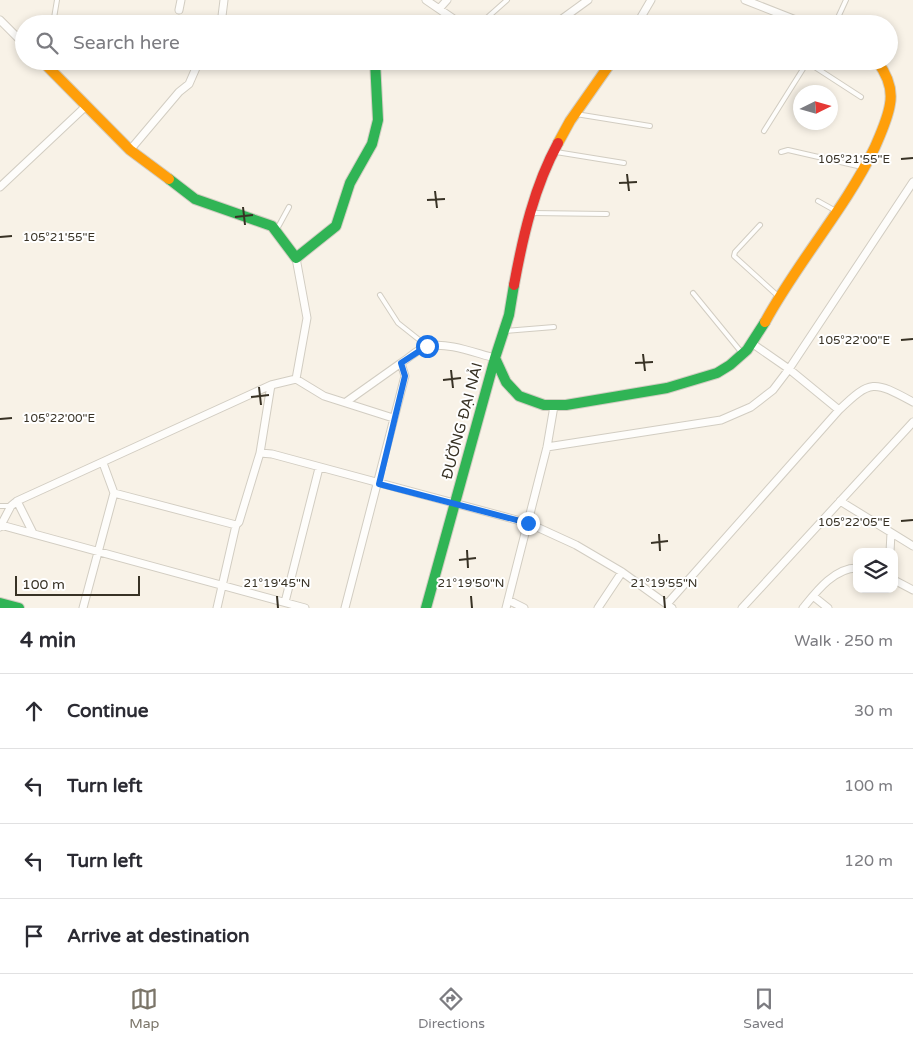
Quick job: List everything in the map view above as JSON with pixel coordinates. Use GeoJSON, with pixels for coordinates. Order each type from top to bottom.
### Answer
{"type":"FeatureCollection","features":[{"type":"Feature","properties":{"kind":"street"},"geometry":{"type":"LineString","coordinates":[[179,10],[181,0]]}},
{"type":"Feature","properties":{"kind":"street"},"geometry":{"type":"LineString","coordinates":[[222,15],[224,0]]}},
{"type":"Feature","properties":{"kind":"street"},"geometry":{"type":"LineString","coordinates":[[426,0],[448,15]]}},
{"type":"Feature","properties":{"kind":"street"},"geometry":{"type":"LineString","coordinates":[[439,9],[447,0]]}},
{"type":"Feature","properties":{"kind":"street"},"geometry":{"type":"LineString","coordinates":[[567,15],[588,0]]}},
{"type":"Feature","properties":{"kind":"street"},"geometry":{"type":"LineString","coordinates":[[642,15],[651,0]]}},
{"type":"Feature","properties":{"kind":"street"},"geometry":{"type":"LineString","coordinates":[[745,0],[783,15]]}},
{"type":"Feature","properties":{"kind":"street"},"geometry":{"type":"LineString","coordinates":[[0,20],[15,35]]}},
{"type":"Feature","properties":{"kind":"street"},"geometry":{"type":"LineString","coordinates":[[51,70],[85,107],[130,150],[195,199],[266,224],[276,231],[296,258],[307,318],[296,379]]}},
{"type":"Feature","properties":{"kind":"street"},"geometry":{"type":"LineString","coordinates":[[130,150],[179,92],[190,84],[195,70]]}},
{"type":"Feature","properties":{"kind":"street"},"geometry":{"type":"LineString","coordinates":[[296,258],[336,226],[350,183],[372,144],[378,120],[375,70]]}},
{"type":"Feature","properties":{"kind":"street","name":"ĐƯỜNG ĐẠI NẢI"},"geometry":{"type":"LineString","coordinates":[[426,608],[495,358],[509,315],[523,233],[546,165],[576,114],[606,70]]}},
{"type":"Feature","properties":{"kind":"street"},"geometry":{"type":"LineString","coordinates":[[346,402],[427,346],[456,348],[495,358],[508,384],[521,397],[554,406],[674,386],[712,375],[729,366],[753,344],[779,297],[864,168],[890,109],[890,88],[884,70]]}},
{"type":"Feature","properties":{"kind":"street"},"geometry":{"type":"LineString","coordinates":[[0,187],[85,107]]}},
{"type":"Feature","properties":{"kind":"street"},"geometry":{"type":"LineString","coordinates":[[547,447],[721,420],[751,406],[772,390],[789,369],[913,182]]}},
{"type":"Feature","properties":{"kind":"street"},"geometry":{"type":"LineString","coordinates":[[753,344],[789,369],[823,399],[839,410]]}},
{"type":"Feature","properties":{"kind":"street"},"geometry":{"type":"LineString","coordinates":[[345,608],[379,484],[393,418],[406,373],[401,363]]}},
{"type":"Feature","properties":{"kind":"street"},"geometry":{"type":"LineString","coordinates":[[305,608],[99,553],[33,533],[1,526],[14,503],[103,463],[167,430],[271,385],[296,379],[324,396],[393,418]]}},
{"type":"Feature","properties":{"kind":"street"},"geometry":{"type":"LineString","coordinates":[[217,608],[236,525],[239,522],[260,452],[271,385]]}},
{"type":"Feature","properties":{"kind":"street"},"geometry":{"type":"LineString","coordinates":[[260,452],[528,523],[576,545],[622,572],[670,606],[839,410],[860,389],[868,386],[884,387],[913,402]]}},
{"type":"Feature","properties":{"kind":"street"},"geometry":{"type":"LineString","coordinates":[[506,608],[547,447],[554,406]]}},
{"type":"Feature","properties":{"kind":"street"},"geometry":{"type":"LineString","coordinates":[[742,608],[913,422]]}},
{"type":"Feature","properties":{"kind":"street"},"geometry":{"type":"LineString","coordinates":[[83,608],[114,493],[103,463]]}},
{"type":"Feature","properties":{"kind":"street"},"geometry":{"type":"LineString","coordinates":[[285,602],[320,468]]}},
{"type":"Feature","properties":{"kind":"street"},"geometry":{"type":"LineString","coordinates":[[114,493],[236,525]]}},
{"type":"Feature","properties":{"kind":"street"},"geometry":{"type":"LineString","coordinates":[[840,502],[913,546]]}},
{"type":"Feature","properties":{"kind":"street"},"geometry":{"type":"LineString","coordinates":[[14,503],[33,533]]}},
{"type":"Feature","properties":{"kind":"street"},"geometry":{"type":"LineString","coordinates":[[890,548],[891,533]]}},
{"type":"Feature","properties":{"kind":"street"},"geometry":{"type":"LineString","coordinates":[[803,608],[813,596],[840,572],[853,569]]}},
{"type":"Feature","properties":{"kind":"street"},"geometry":{"type":"LineString","coordinates":[[598,608],[622,572]]}},
{"type":"Feature","properties":{"kind":"street"},"geometry":{"type":"LineString","coordinates":[[898,582],[913,590]]}},
{"type":"Feature","properties":{"kind":"street"},"geometry":{"type":"LineString","coordinates":[[813,596],[828,608]]}},
{"type":"Feature","properties":{"kind":"street"},"geometry":{"type":"LineString","coordinates":[[508,600],[524,608]]}},
{"type":"Feature","properties":{"kind":"street"},"geometry":{"type":"LineString","coordinates":[[0,603],[19,608]]}},
{"type":"Feature","properties":{"kind":"lane"},"geometry":{"type":"LineString","coordinates":[[54,15],[57,0]]}},
{"type":"Feature","properties":{"kind":"lane"},"geometry":{"type":"LineString","coordinates":[[490,15],[507,0]]}},
{"type":"Feature","properties":{"kind":"lane"},"geometry":{"type":"LineString","coordinates":[[839,15],[846,0]]}},
{"type":"Feature","properties":{"kind":"lane"},"geometry":{"type":"LineString","coordinates":[[764,131],[802,70]]}},
{"type":"Feature","properties":{"kind":"lane"},"geometry":{"type":"LineString","coordinates":[[821,70],[861,98]]}},
{"type":"Feature","properties":{"kind":"lane"},"geometry":{"type":"LineString","coordinates":[[576,114],[650,126]]}},
{"type":"Feature","properties":{"kind":"lane"},"geometry":{"type":"LineString","coordinates":[[553,152],[624,163]]}},
{"type":"Feature","properties":{"kind":"lane"},"geometry":{"type":"LineString","coordinates":[[780,152],[793,152],[864,168]]}},
{"type":"Feature","properties":{"kind":"lane"},"geometry":{"type":"LineString","coordinates":[[818,201],[836,211]]}},
{"type":"Feature","properties":{"kind":"lane"},"geometry":{"type":"LineString","coordinates":[[276,231],[289,207]]}},
{"type":"Feature","properties":{"kind":"lane"},"geometry":{"type":"LineString","coordinates":[[530,213],[607,214]]}},
{"type":"Feature","properties":{"kind":"lane"},"geometry":{"type":"LineString","coordinates":[[760,224],[735,252],[734,256],[779,297]]}},
{"type":"Feature","properties":{"kind":"lane"},"geometry":{"type":"LineString","coordinates":[[380,294],[405,331],[427,346]]}},
{"type":"Feature","properties":{"kind":"lane"},"geometry":{"type":"LineString","coordinates":[[694,294],[743,355]]}},
{"type":"Feature","properties":{"kind":"lane"},"geometry":{"type":"LineString","coordinates":[[503,331],[554,327]]}},
{"type":"Feature","properties":{"kind":"lane"},"geometry":{"type":"LineString","coordinates":[[0,506],[14,503]]}},
{"type":"Feature","properties":{"kind":"traffic: fast"},"geometry":{"type":"LineString","coordinates":[[169,179],[195,199],[272,226],[296,258],[336,226],[350,183],[372,144],[378,120],[375,70]]}},
{"type":"Feature","properties":{"kind":"traffic: fast"},"geometry":{"type":"LineString","coordinates":[[426,608],[495,358],[509,315],[514,285]]}},
{"type":"Feature","properties":{"kind":"traffic: fast"},"geometry":{"type":"LineString","coordinates":[[495,358],[506,382],[519,396],[544,405],[566,405],[667,388],[717,373],[730,365],[747,350],[765,322]]}},
{"type":"Feature","properties":{"kind":"traffic: fast"},"geometry":{"type":"LineString","coordinates":[[0,603],[19,608]]}},
{"type":"Feature","properties":{"kind":"traffic: slow"},"geometry":{"type":"LineString","coordinates":[[51,70],[130,150],[169,179]]}},
{"type":"Feature","properties":{"kind":"traffic: slow"},"geometry":{"type":"LineString","coordinates":[[558,143],[570,121],[606,70]]}},
{"type":"Feature","properties":{"kind":"traffic: slow"},"geometry":{"type":"LineString","coordinates":[[765,322],[850,192],[875,147],[886,120],[891,98],[890,87],[882,70]]}},
{"type":"Feature","properties":{"kind":"traffic: jam"},"geometry":{"type":"LineString","coordinates":[[514,285],[530,212],[542,177],[558,143]]}},
{"type":"Feature","properties":{"kind":"route"},"geometry":{"type":"LineString","coordinates":[[427,346],[401,363],[406,373],[393,418],[379,484],[528,523]]}}]}
